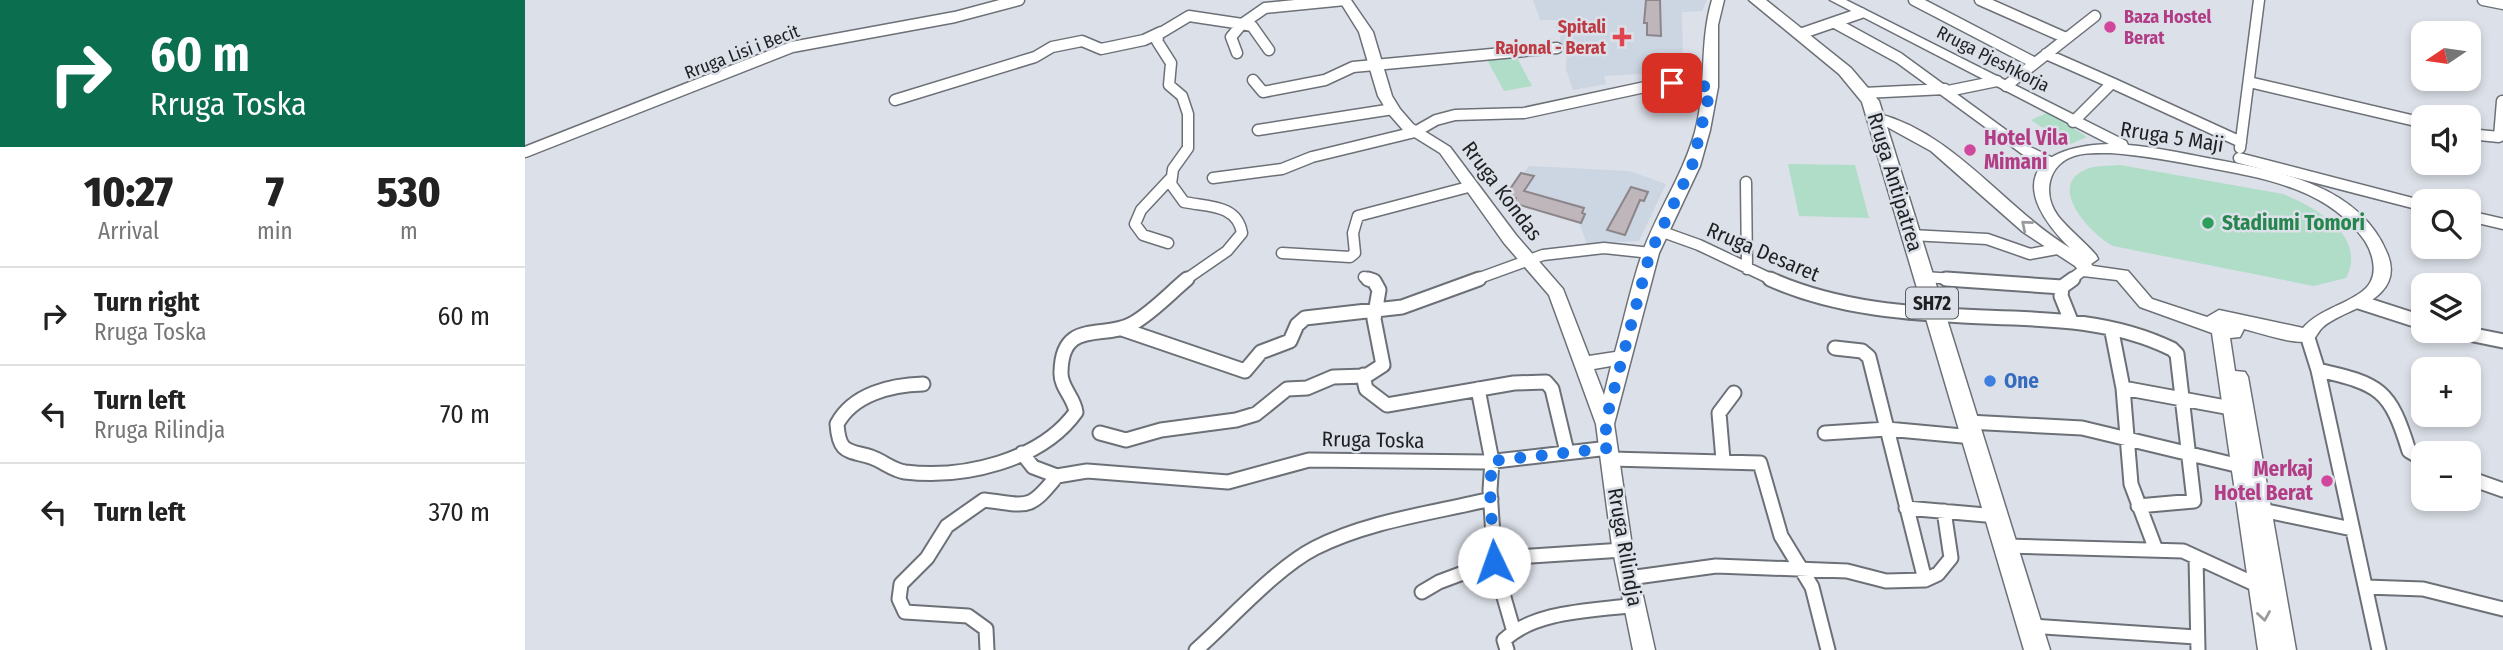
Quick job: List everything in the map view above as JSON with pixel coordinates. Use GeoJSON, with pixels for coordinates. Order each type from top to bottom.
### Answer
{"type":"FeatureCollection","features":[{"type":"Feature","properties":{"kind":"main road","name":"Rruga Antipatrea"},"geometry":{"type":"LineString","coordinates":[[1757,0],[1845,71],[1864,93],[1876,117],[2037,650]]}},
{"type":"Feature","properties":{"kind":"street","name":"Rruga Lisi i Becit"},"geometry":{"type":"LineString","coordinates":[[525,152],[792,47],[955,17],[1019,0]]}},
{"type":"Feature","properties":{"kind":"street"},"geometry":{"type":"LineString","coordinates":[[1237,53],[1231,37],[1242,24],[1265,8],[1345,0]]}},
{"type":"Feature","properties":{"kind":"street","name":"Rruga Kondas"},"geometry":{"type":"LineString","coordinates":[[1345,0],[1366,32],[1393,109],[1415,132],[1440,144],[1557,293],[1605,424]]}},
{"type":"Feature","properties":{"kind":"street","name":"Rruga Rilindja"},"geometry":{"type":"LineString","coordinates":[[1644,650],[1623,550],[1605,424],[1650,253],[1692,166],[1711,87],[1711,26],[1718,0]]}},
{"type":"Feature","properties":{"kind":"street","name":"Rruga Pjeshkorja"},"geometry":{"type":"LineString","coordinates":[[1836,0],[2073,122],[2134,149]]}},
{"type":"Feature","properties":{"kind":"street"},"geometry":{"type":"LineString","coordinates":[[1913,0],[2035,62]]}},
{"type":"Feature","properties":{"kind":"street"},"geometry":{"type":"LineString","coordinates":[[1980,0],[2066,38]]}},
{"type":"Feature","properties":{"kind":"street","name":"Rruga 5 Maji"},"geometry":{"type":"LineString","coordinates":[[2238,164],[2259,0]]}},
{"type":"Feature","properties":{"kind":"street"},"geometry":{"type":"LineString","coordinates":[[2483,0],[2503,4]]}},
{"type":"Feature","properties":{"kind":"street"},"geometry":{"type":"LineString","coordinates":[[1800,34],[1861,13]]}},
{"type":"Feature","properties":{"kind":"street"},"geometry":{"type":"LineString","coordinates":[[895,100],[1038,56],[1059,45],[1085,41],[1094,49],[1107,49],[1161,32],[1189,16],[1252,26],[1269,50]]}},
{"type":"Feature","properties":{"kind":"street"},"geometry":{"type":"LineString","coordinates":[[1864,93],[1947,90],[2001,84],[2035,62],[2095,16]]}},
{"type":"Feature","properties":{"kind":"street"},"geometry":{"type":"LineString","coordinates":[[1835,23],[1899,58],[1947,90],[2018,145],[2052,163],[2042,178],[2042,195],[2056,226],[2094,274],[2105,271],[2122,275],[2146,303],[2158,309],[2224,326],[2307,335]]}},
{"type":"Feature","properties":{"kind":"street"},"geometry":{"type":"LineString","coordinates":[[1161,32],[1157,41],[1169,58],[1173,71],[1168,83],[1182,96],[1188,114],[1187,152],[1173,169],[1170,179],[1141,210],[1135,224],[1143,236],[1168,243]]}},
{"type":"Feature","properties":{"kind":"street"},"geometry":{"type":"LineString","coordinates":[[1253,80],[1263,92],[1325,80],[1353,67],[1557,48]]}},
{"type":"Feature","properties":{"kind":"street"},"geometry":{"type":"LineString","coordinates":[[2046,54],[2241,142]]}},
{"type":"Feature","properties":{"kind":"street"},"geometry":{"type":"LineString","coordinates":[[2249,82],[2411,120]]}},
{"type":"Feature","properties":{"kind":"street"},"geometry":{"type":"LineString","coordinates":[[2073,122],[2112,83]]}},
{"type":"Feature","properties":{"kind":"street"},"geometry":{"type":"LineString","coordinates":[[1213,178],[1282,169],[1312,157],[1352,150],[1415,132],[1436,120],[1455,115],[1524,113],[1659,84],[1711,87]]}},
{"type":"Feature","properties":{"kind":"street"},"geometry":{"type":"LineString","coordinates":[[2481,135],[2499,137],[2502,101]]}},
{"type":"Feature","properties":{"kind":"street"},"geometry":{"type":"LineString","coordinates":[[1258,130],[1393,109]]}},
{"type":"Feature","properties":{"kind":"street"},"geometry":{"type":"LineString","coordinates":[[1876,117],[1905,128],[1952,157],[2023,223],[2057,249],[2086,264]]}},
{"type":"Feature","properties":{"kind":"street","name":"Rruga 5 Maji"},"geometry":{"type":"LineString","coordinates":[[2052,163],[2066,155],[2087,149],[2134,149],[2238,164],[2287,180],[2338,206],[2370,236],[2381,257],[2381,280],[2372,293],[2360,302]]}},
{"type":"Feature","properties":{"kind":"street"},"geometry":{"type":"LineString","coordinates":[[2238,164],[2340,184],[2411,203]]}},
{"type":"Feature","properties":{"kind":"street"},"geometry":{"type":"LineString","coordinates":[[1122,329],[1159,307],[1194,272],[1234,247],[1242,233],[1239,220],[1233,212],[1184,202],[1170,179]]}},
{"type":"Feature","properties":{"kind":"street"},"geometry":{"type":"LineString","coordinates":[[1746,182],[1747,269]]}},
{"type":"Feature","properties":{"kind":"street"},"geometry":{"type":"LineString","coordinates":[[2338,206],[2340,184]]}},
{"type":"Feature","properties":{"kind":"street"},"geometry":{"type":"LineString","coordinates":[[1282,253],[1350,257],[1356,248],[1353,233],[1358,216],[1472,186]]}},
{"type":"Feature","properties":{"kind":"street"},"geometry":{"type":"LineString","coordinates":[[2481,219],[2503,224]]}},
{"type":"Feature","properties":{"kind":"street","name":"Rruga Desaret"},"geometry":{"type":"LineString","coordinates":[[1660,231],[1687,240],[1747,269],[1812,295],[1936,316],[2094,323],[2112,332],[2165,344],[2175,350],[2177,355],[2182,400]]}},
{"type":"Feature","properties":{"kind":"street"},"geometry":{"type":"LineString","coordinates":[[1911,235],[1987,239],[2030,254],[2057,249]]}},
{"type":"Feature","properties":{"kind":"street"},"geometry":{"type":"LineString","coordinates":[[923,384],[889,389],[855,404],[840,418],[837,427],[841,443],[852,454],[867,456],[892,470],[906,472],[968,468],[1022,453],[1058,436],[1076,412],[1074,400],[1061,384],[1060,374],[1072,342],[1091,331],[1122,329],[1245,371],[1261,352],[1290,341],[1300,320],[1402,307],[1543,255],[1604,248],[1650,253]]}},
{"type":"Feature","properties":{"kind":"street"},"geometry":{"type":"LineString","coordinates":[[2071,320],[2061,296],[2062,287],[2086,264]]}},
{"type":"Feature","properties":{"kind":"street"},"geometry":{"type":"LineString","coordinates":[[1100,433],[1112,439],[1126,440],[1161,429],[1236,419],[1256,414],[1287,389],[1307,388],[1333,377],[1372,374],[1383,365],[1375,325],[1377,285],[1364,276]]}},
{"type":"Feature","properties":{"kind":"street"},"geometry":{"type":"LineString","coordinates":[[1924,277],[2062,287]]}},
{"type":"Feature","properties":{"kind":"street"},"geometry":{"type":"LineString","coordinates":[[2307,335],[2325,314],[2360,302],[2411,319]]}},
{"type":"Feature","properties":{"kind":"street"},"geometry":{"type":"LineString","coordinates":[[2224,326],[2231,408],[2269,650]]}},
{"type":"Feature","properties":{"kind":"street"},"geometry":{"type":"LineString","coordinates":[[2224,326],[2262,510],[2285,650]]}},
{"type":"Feature","properties":{"kind":"street"},"geometry":{"type":"LineString","coordinates":[[2112,332],[2123,387],[2131,484],[2155,550]]}},
{"type":"Feature","properties":{"kind":"street"},"geometry":{"type":"LineString","coordinates":[[2307,335],[2318,370],[2379,650]]}},
{"type":"Feature","properties":{"kind":"street"},"geometry":{"type":"LineString","coordinates":[[2481,337],[2503,341]]}},
{"type":"Feature","properties":{"kind":"street"},"geometry":{"type":"LineString","coordinates":[[1835,348],[1862,351],[1869,357],[1925,580]]}},
{"type":"Feature","properties":{"kind":"street"},"geometry":{"type":"LineString","coordinates":[[1585,364],[1622,358]]}},
{"type":"Feature","properties":{"kind":"street"},"geometry":{"type":"LineString","coordinates":[[2318,370],[2358,379],[2386,395],[2396,407],[2411,452]]}},
{"type":"Feature","properties":{"kind":"street"},"geometry":{"type":"LineString","coordinates":[[1363,376],[1366,389],[1387,405],[1478,389],[1546,382],[1552,389],[1567,452]]}},
{"type":"Feature","properties":{"kind":"street"},"geometry":{"type":"LineString","coordinates":[[2123,387],[2231,408]]}},
{"type":"Feature","properties":{"kind":"street"},"geometry":{"type":"LineString","coordinates":[[1478,389],[1492,461],[1494,562],[1514,632]]}},
{"type":"Feature","properties":{"kind":"street"},"geometry":{"type":"LineString","coordinates":[[1723,460],[1719,413],[1734,393]]}},
{"type":"Feature","properties":{"kind":"street"},"geometry":{"type":"LineString","coordinates":[[2138,506],[2193,501],[2182,400]]}},
{"type":"Feature","properties":{"kind":"street"},"geometry":{"type":"LineString","coordinates":[[1825,433],[2061,425],[2127,437],[2240,466]]}},
{"type":"Feature","properties":{"kind":"street","name":"Rruga Toska"},"geometry":{"type":"LineString","coordinates":[[1057,476],[1087,471],[1140,473],[1228,482],[1259,476],[1309,460],[1492,461],[1567,452],[1760,463],[1781,536],[1802,569]]}},
{"type":"Feature","properties":{"kind":"street"},"geometry":{"type":"LineString","coordinates":[[988,650],[986,629],[967,614],[920,616],[905,612],[899,599],[901,584],[926,558],[942,531],[972,507],[988,499],[1029,505],[1038,500],[1057,476],[1033,467],[1022,453]]}},
{"type":"Feature","properties":{"kind":"street"},"geometry":{"type":"LineString","coordinates":[[2481,482],[2503,490]]}},
{"type":"Feature","properties":{"kind":"street"},"geometry":{"type":"LineString","coordinates":[[1196,650],[1290,565],[1313,550],[1348,534],[1491,499]]}},
{"type":"Feature","properties":{"kind":"street"},"geometry":{"type":"LineString","coordinates":[[1906,508],[1997,516]]}},
{"type":"Feature","properties":{"kind":"street"},"geometry":{"type":"LineString","coordinates":[[2262,510],[2352,528]]}},
{"type":"Feature","properties":{"kind":"street"},"geometry":{"type":"LineString","coordinates":[[1629,578],[1716,566],[1847,571],[1886,581],[1925,580],[1938,573],[1951,558],[1944,512]]}},
{"type":"Feature","properties":{"kind":"street"},"geometry":{"type":"LineString","coordinates":[[2005,546],[2183,551],[2259,586]]}},
{"type":"Feature","properties":{"kind":"street"},"geometry":{"type":"LineString","coordinates":[[1422,592],[1439,582],[1494,562],[1517,557],[1623,550]]}},
{"type":"Feature","properties":{"kind":"street"},"geometry":{"type":"LineString","coordinates":[[2030,626],[2197,644],[2196,557]]}},
{"type":"Feature","properties":{"kind":"street"},"geometry":{"type":"LineString","coordinates":[[1802,569],[1817,600],[1828,650]]}},
{"type":"Feature","properties":{"kind":"street"},"geometry":{"type":"LineString","coordinates":[[2365,587],[2423,589],[2503,609]]}},
{"type":"Feature","properties":{"kind":"street"},"geometry":{"type":"LineString","coordinates":[[1507,650],[1504,639],[1514,632],[1545,620],[1635,605]]}},
{"type":"Feature","properties":{"kind":"shaded area","name":"Spitali Rajonal - Berat"},"geometry":{"type":"Polygon","coordinates":[[[1533,0],[1707,0],[1702,11],[1682,12],[1683,63],[1670,63],[1668,72],[1604,76],[1606,84],[1573,90],[1566,69],[1567,46],[1560,46],[1561,29],[1556,28],[1556,20],[1540,20],[1533,0]]]}},
{"type":"Feature","properties":{"kind":"shaded area"},"geometry":{"type":"Polygon","coordinates":[[[1529,166],[1629,171],[1666,184],[1639,241],[1587,244],[1579,222],[1513,203],[1516,198],[1506,195],[1529,166]]]}},
{"type":"Feature","properties":{"kind":"green space"},"geometry":{"type":"Polygon","coordinates":[[[1514,52],[1532,86],[1504,91],[1485,56],[1514,52]]]}},
{"type":"Feature","properties":{"kind":"green space"},"geometry":{"type":"Polygon","coordinates":[[[2049,112],[2087,137],[2068,145],[2031,120],[2049,112]]]}},
{"type":"Feature","properties":{"kind":"green space"},"geometry":{"type":"Polygon","coordinates":[[[1788,164],[1855,165],[1869,218],[1799,216],[1788,164]]]}},
{"type":"Feature","properties":{"kind":"green space","name":"Stadiumi Tomori"},"geometry":{"type":"Polygon","coordinates":[[[2120,165],[2283,194],[2296,200],[2323,215],[2344,236],[2350,249],[2351,263],[2346,278],[2314,286],[2113,246],[2084,221],[2071,198],[2070,187],[2075,177],[2087,169],[2120,165]]]}},
{"type":"Feature","properties":{"kind":"building","name":"Spitali Rajonal - Berat"},"geometry":{"type":"Polygon","coordinates":[[[1646,0],[1660,0],[1661,36],[1647,35],[1647,23],[1644,23],[1646,0]]]}},
{"type":"Feature","properties":{"kind":"building"},"geometry":{"type":"Polygon","coordinates":[[[1521,173],[1534,176],[1524,191],[1584,208],[1582,213],[1585,214],[1581,223],[1513,203],[1516,198],[1506,195],[1521,173]]]}},
{"type":"Feature","properties":{"kind":"building"},"geometry":{"type":"Polygon","coordinates":[[[1631,187],[1648,192],[1644,201],[1640,200],[1625,235],[1607,230],[1631,187]]]}},
{"type":"Feature","properties":{"kind":"place","name":"Baza Hostel Berat"},"geometry":{"type":"Point","coordinates":[2110,27]}},
{"type":"Feature","properties":{"kind":"place","name":"Spitali Rajonal - Berat"},"geometry":{"type":"Point","coordinates":[1622,37]}},
{"type":"Feature","properties":{"kind":"place","name":"Hotel Vila Mimani"},"geometry":{"type":"Point","coordinates":[1970,150]}},
{"type":"Feature","properties":{"kind":"place","name":"Stadiumi Tomori"},"geometry":{"type":"Point","coordinates":[2208,223]}},
{"type":"Feature","properties":{"kind":"place","name":"One"},"geometry":{"type":"Point","coordinates":[1990,381]}},
{"type":"Feature","properties":{"kind":"place","name":"Merkaj Hotel Berat"},"geometry":{"type":"Point","coordinates":[2327,481]}},
{"type":"Feature","properties":{"kind":"route"},"geometry":{"type":"LineString","coordinates":[[1494,562],[1490,490],[1492,461],[1609,448],[1605,424],[1650,253],[1692,166],[1708,106],[1711,87],[1672,83]]}}]}
